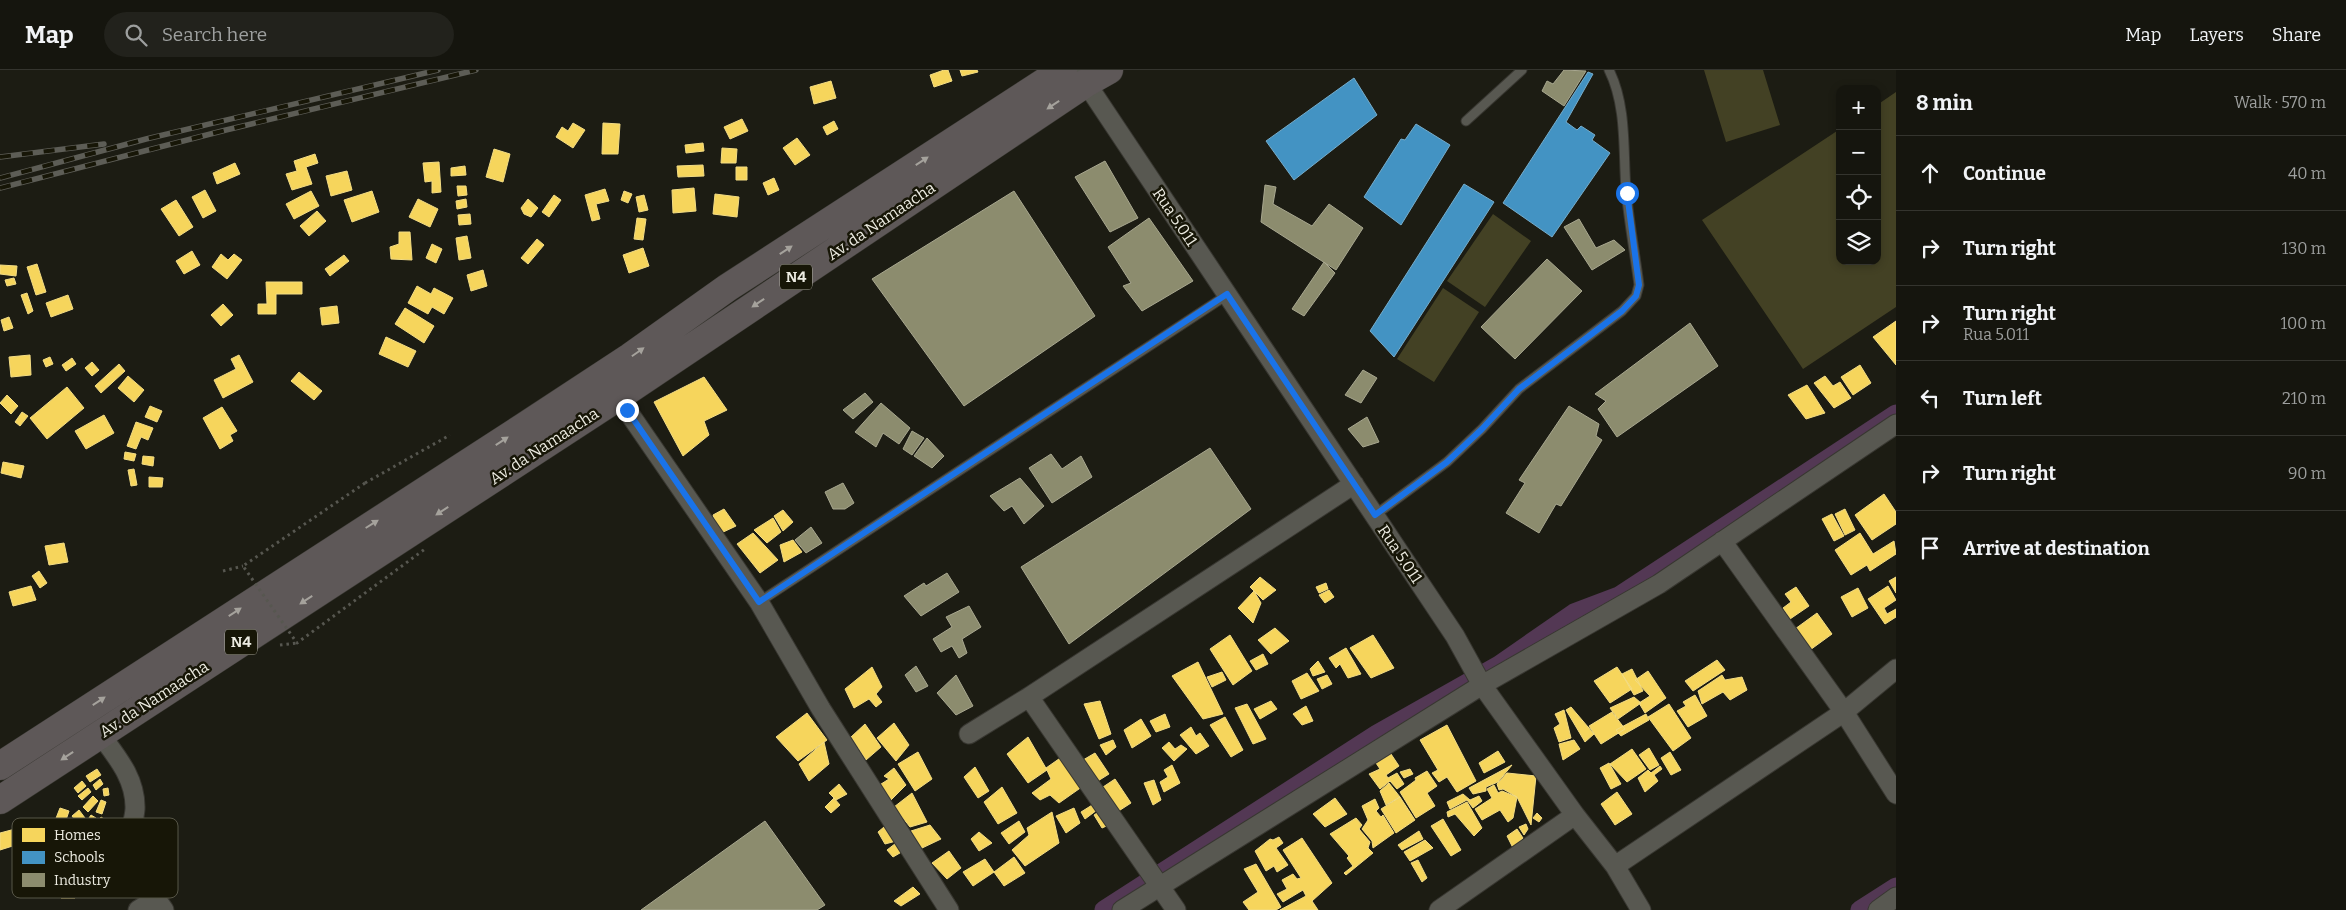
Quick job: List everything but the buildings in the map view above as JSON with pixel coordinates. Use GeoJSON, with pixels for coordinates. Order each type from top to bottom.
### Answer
{"type":"FeatureCollection","features":[{"type":"Feature","properties":{"kind":"highway","name":"Av. da Namaacha"},"geometry":{"type":"LineString","coordinates":[[0,766],[536,419],[630,357],[727,288],[1076,74],[1109,70]]}},
{"type":"Feature","properties":{"kind":"highway","name":"Av. da Namaacha"},"geometry":{"type":"LineString","coordinates":[[0,800],[618,397],[1076,74]]}},
{"type":"Feature","properties":{"kind":"street","name":"Rua 5.011"},"geometry":{"type":"LineString","coordinates":[[1076,74],[1227,294],[1456,636],[1482,685],[1575,815],[1615,866],[1641,910]]}},
{"type":"Feature","properties":{"kind":"street"},"geometry":{"type":"LineString","coordinates":[[618,397],[759,602],[821,709],[949,910]]}},
{"type":"Feature","properties":{"kind":"street"},"geometry":{"type":"LineString","coordinates":[[1122,910],[1482,685],[1659,584],[1896,424]]}},
{"type":"Feature","properties":{"kind":"street"},"geometry":{"type":"LineString","coordinates":[[969,734],[1029,698],[1354,484]]}},
{"type":"Feature","properties":{"kind":"street"},"geometry":{"type":"LineString","coordinates":[[1722,541],[1844,712],[1896,794]]}},
{"type":"Feature","properties":{"kind":"street"},"geometry":{"type":"LineString","coordinates":[[1615,866],[1844,712],[1896,669]]}},
{"type":"Feature","properties":{"kind":"street"},"geometry":{"type":"LineString","coordinates":[[1029,698],[1176,910]]}},
{"type":"Feature","properties":{"kind":"street"},"geometry":{"type":"LineString","coordinates":[[100,734],[126,771],[134,789],[135,810],[133,818]]}},
{"type":"Feature","properties":{"kind":"street"},"geometry":{"type":"LineString","coordinates":[[1439,910],[1575,815]]}},
{"type":"Feature","properties":{"kind":"street"},"geometry":{"type":"LineString","coordinates":[[1878,910],[1896,898]]}},
{"type":"Feature","properties":{"kind":"street"},"geometry":{"type":"LineString","coordinates":[[138,910],[160,904]]}},
{"type":"Feature","properties":{"kind":"lane"},"geometry":{"type":"LineString","coordinates":[[1466,121],[1522,70]]}},
{"type":"Feature","properties":{"kind":"lane"},"geometry":{"type":"LineString","coordinates":[[1375,515],[1447,462],[1482,429],[1519,389],[1622,311],[1636,296],[1639,285],[1627,193],[1621,109],[1614,80],[1609,70]]}},
{"type":"Feature","properties":{"kind":"lane"},"geometry":{"type":"LineString","coordinates":[[759,602],[1227,294]]}},
{"type":"Feature","properties":{"kind":"path"},"geometry":{"type":"LineString","coordinates":[[223,571],[242,566],[365,483],[450,435]]}},
{"type":"Feature","properties":{"kind":"path"},"geometry":{"type":"LineString","coordinates":[[274,646],[297,642],[424,549]]}},
{"type":"Feature","properties":{"kind":"path"},"geometry":{"type":"LineString","coordinates":[[242,566],[297,642]]}},
{"type":"Feature","properties":{"kind":"shaded area"},"geometry":{"type":"Polygon","coordinates":[[[1704,70],[1763,70],[1780,125],[1726,142],[1704,70]]]}},
{"type":"Feature","properties":{"kind":"shaded area"},"geometry":{"type":"Polygon","coordinates":[[[1896,92],[1896,307],[1803,369],[1702,220],[1836,132],[1836,265],[1881,265],[1881,102],[1896,92]]]}},
{"type":"Feature","properties":{"kind":"shaded area"},"geometry":{"type":"Polygon","coordinates":[[[1493,214],[1531,241],[1485,307],[1447,281],[1493,214]]]}},
{"type":"Feature","properties":{"kind":"shaded area"},"geometry":{"type":"Polygon","coordinates":[[[1443,288],[1479,312],[1434,382],[1397,359],[1443,288]]]}},
{"type":"Feature","properties":{"kind":"waterway"},"geometry":{"type":"LineString","coordinates":[[1104,910],[1377,734],[1499,665],[1574,613],[1619,596],[1896,414]]}},
{"type":"Feature","properties":{"kind":"waterway"},"geometry":{"type":"LineString","coordinates":[[1860,910],[1896,887]]}},
{"type":"Feature","properties":{"kind":"railway"},"geometry":{"type":"LineString","coordinates":[[0,178],[146,139],[438,70]]}},
{"type":"Feature","properties":{"kind":"railway"},"geometry":{"type":"LineString","coordinates":[[0,188],[226,130],[476,70]]}},
{"type":"Feature","properties":{"kind":"railway"},"geometry":{"type":"LineString","coordinates":[[0,157],[104,144]]}},
{"type":"Feature","properties":{"kind":"route"},"geometry":{"type":"LineString","coordinates":[[627,410],[759,602],[1227,294],[1375,515],[1447,462],[1482,429],[1519,389],[1622,311],[1636,296],[1639,285],[1627,193]]}}]}
